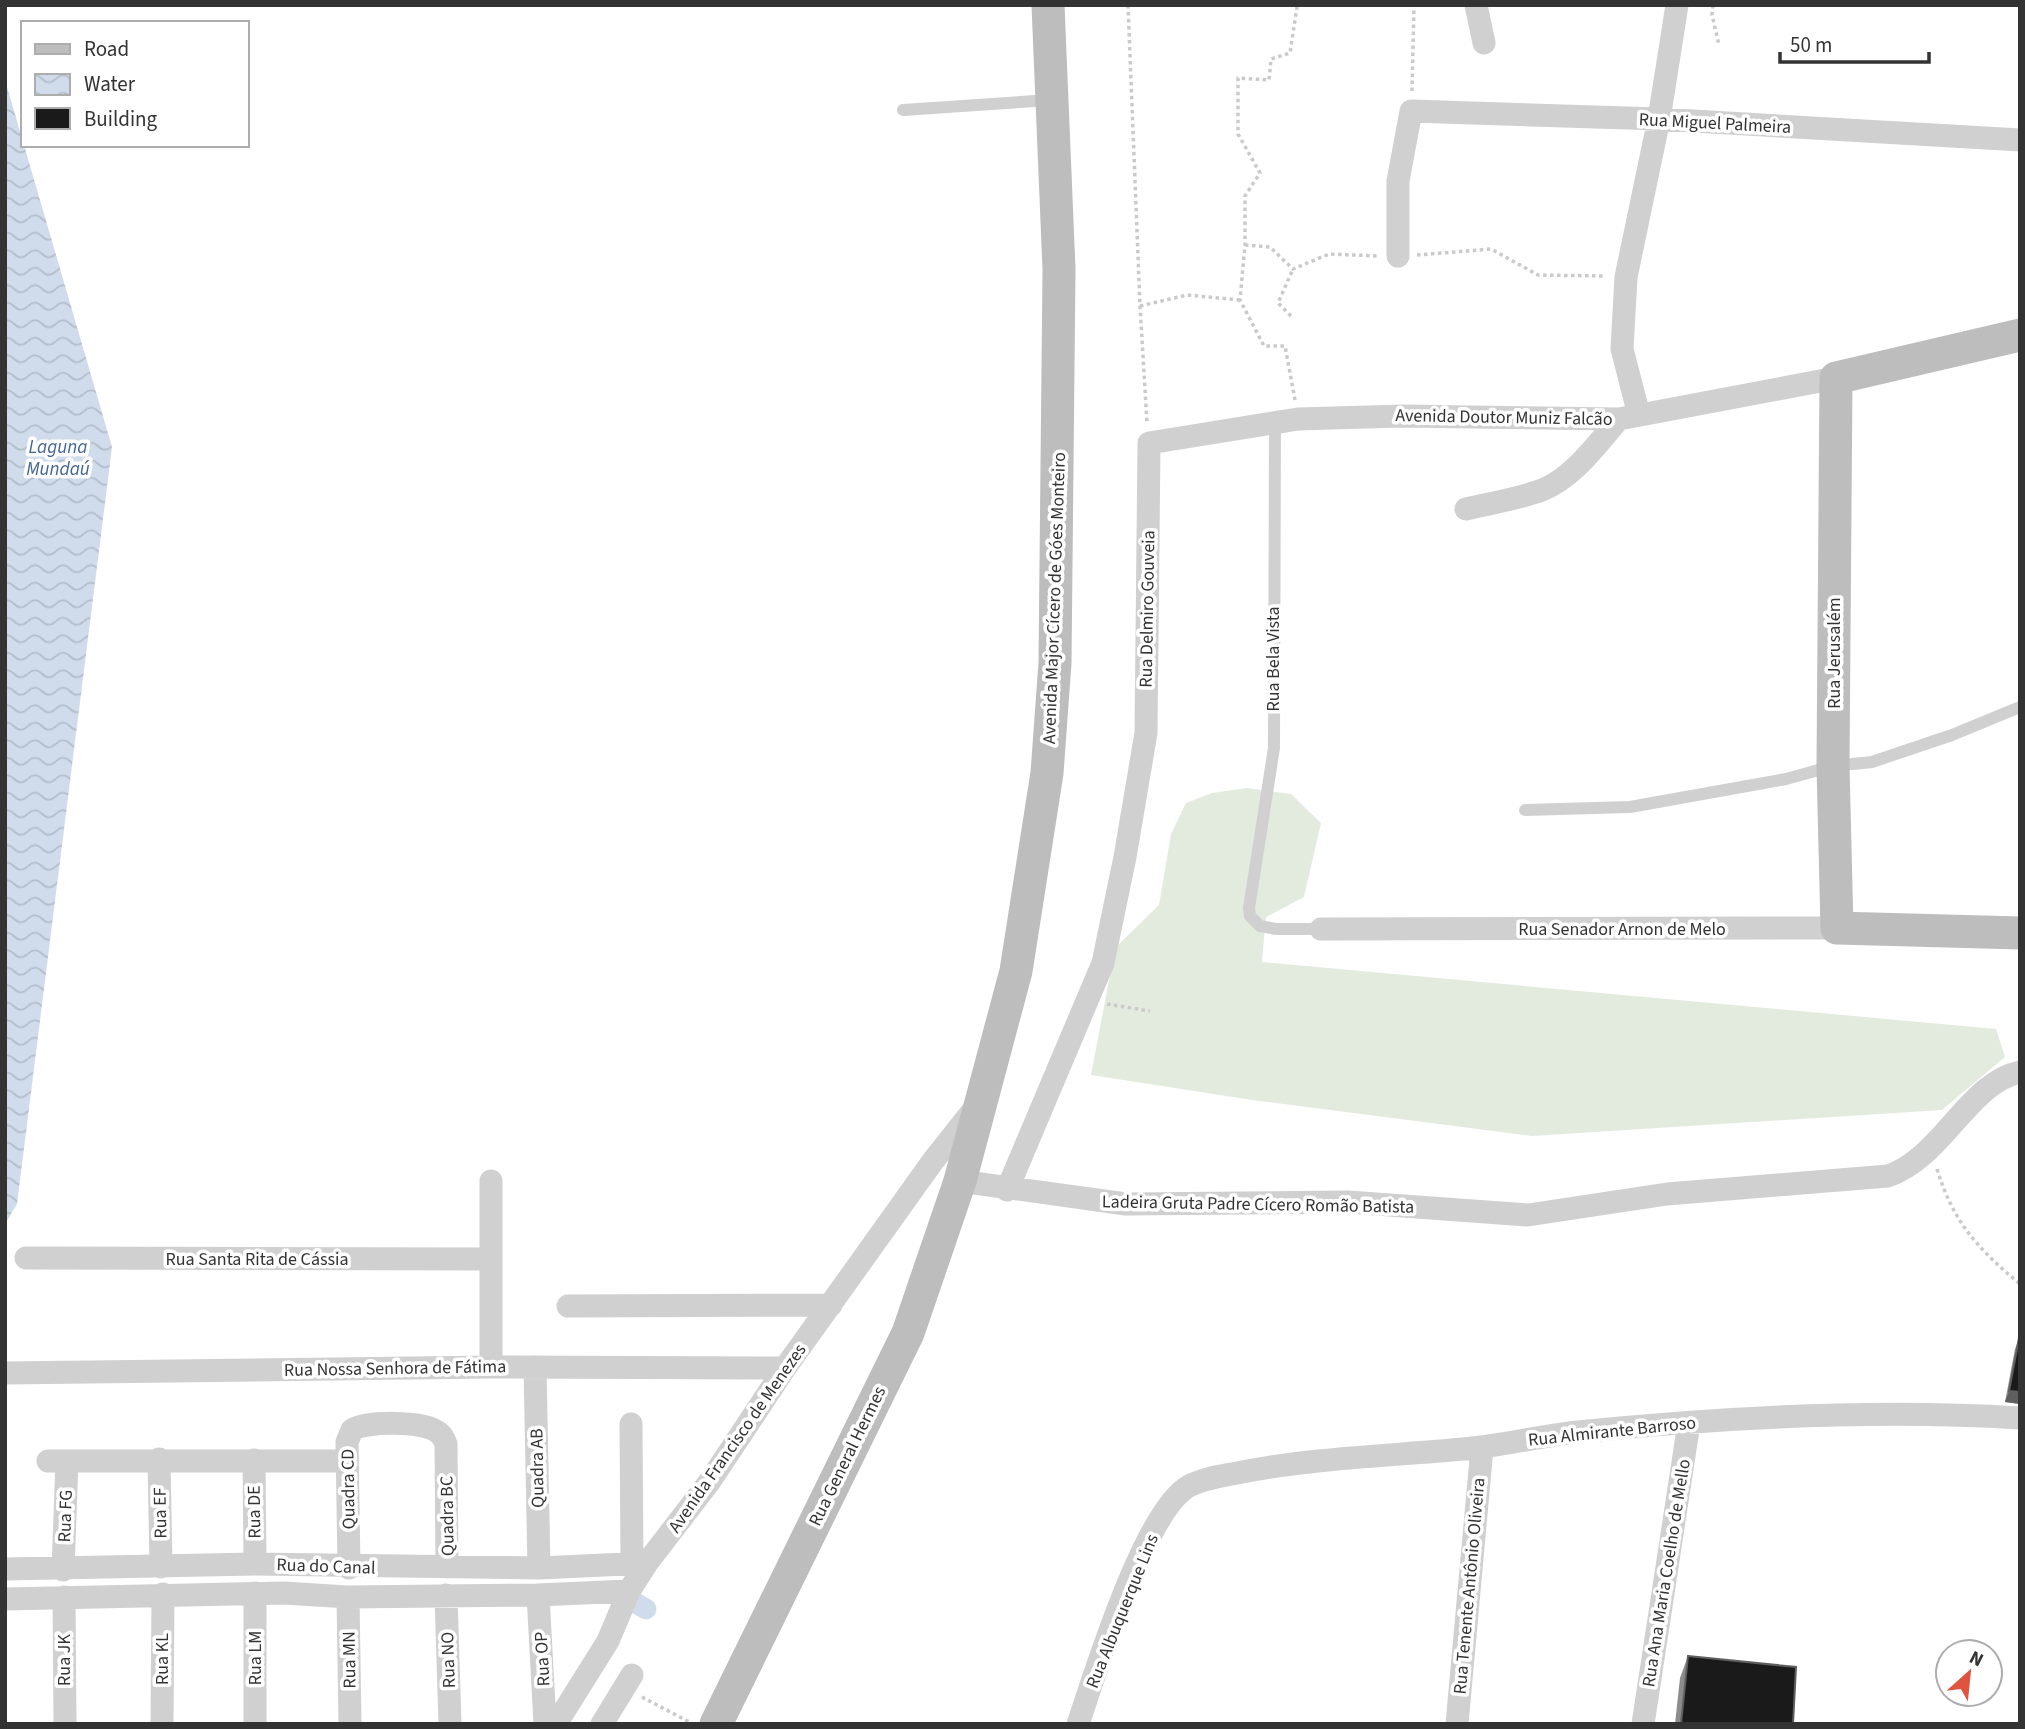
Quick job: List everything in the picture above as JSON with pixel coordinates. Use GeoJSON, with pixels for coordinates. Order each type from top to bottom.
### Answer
{"type":"FeatureCollection","features":[{"type":"Feature","properties":{"kind":"street","name":"Avenida Major Cícero de Góes Monteiro"},"geometry":{"type":"LineString","coordinates":[[951,1170],[979,1102],[1016,971],[1048,759],[1055,663],[1059,515],[1059,270],[1048,5]]}},
{"type":"Feature","properties":{"kind":"street"},"geometry":{"type":"LineString","coordinates":[[1476,5],[1484,43]]}},
{"type":"Feature","properties":{"kind":"street"},"geometry":{"type":"LineString","coordinates":[[1466,509],[1542,490],[1555,483],[1629,417],[1622,349],[1626,277],[1659,119],[1677,5]]}},
{"type":"Feature","properties":{"kind":"street","name":"Rua Miguel Palmeira"},"geometry":{"type":"LineString","coordinates":[[1411,111],[1659,119],[2020,141]]}},
{"type":"Feature","properties":{"kind":"street"},"geometry":{"type":"LineString","coordinates":[[1398,256],[1398,181],[1411,111]]}},
{"type":"Feature","properties":{"kind":"street","name":"Avenida Doutor Muniz Falcão"},"geometry":{"type":"LineString","coordinates":[[1149,443],[1298,419],[1402,415],[1629,417],[1836,377],[2020,335]]}},
{"type":"Feature","properties":{"kind":"street","name":"Rua Jerusalém"},"geometry":{"type":"LineString","coordinates":[[1836,377],[1833,766],[1837,928]]}},
{"type":"Feature","properties":{"kind":"street","name":"Rua Delmiro Gouveia"},"geometry":{"type":"LineString","coordinates":[[1007,1190],[1103,963],[1125,857],[1146,733],[1149,443]]}},
{"type":"Feature","properties":{"kind":"street","name":"Rua Senador Arnon de Melo"},"geometry":{"type":"LineString","coordinates":[[1321,929],[1837,928],[2020,933]]}},
{"type":"Feature","properties":{"kind":"street","name":"Ladeira Gruta Padre Cícero Romão Batista"},"geometry":{"type":"LineString","coordinates":[[951,1170],[1007,1190],[1146,1205],[1348,1202],[1528,1215],[1679,1193],[1888,1177],[1901,1172],[1931,1150],[1995,1081],[2020,1072]]}},
{"type":"Feature","properties":{"kind":"street","name":"Avenida Francisco de Menezes"},"geometry":{"type":"LineString","coordinates":[[556,1724],[608,1641],[640,1563],[710,1481],[831,1304],[951,1170]]}},
{"type":"Feature","properties":{"kind":"street","name":"Rua General Hermes"},"geometry":{"type":"LineString","coordinates":[[716,1724],[908,1333],[951,1170]]}},
{"type":"Feature","properties":{"kind":"street"},"geometry":{"type":"LineString","coordinates":[[491,1181],[488,1259],[491,1367]]}},
{"type":"Feature","properties":{"kind":"street","name":"Rua Santa Rita de Cássia"},"geometry":{"type":"LineString","coordinates":[[26,1258],[488,1259]]}},
{"type":"Feature","properties":{"kind":"street"},"geometry":{"type":"LineString","coordinates":[[568,1306],[831,1304]]}},
{"type":"Feature","properties":{"kind":"street","name":"Rua Nossa Senhora de Fátima"},"geometry":{"type":"LineString","coordinates":[[5,1373],[491,1367],[785,1368]]}},
{"type":"Feature","properties":{"kind":"street","name":"Quadra AB"},"geometry":{"type":"LineString","coordinates":[[535,1367],[539,1568]]}},
{"type":"Feature","properties":{"kind":"street","name":"Rua Almirante Barroso"},"geometry":{"type":"LineString","coordinates":[[1207,1479],[1264,1468],[1482,1448],[1575,1433],[1739,1418],[2020,1418]]}},
{"type":"Feature","properties":{"kind":"street","name":"Rua Ana Maria Coelho de Mello"},"geometry":{"type":"LineString","coordinates":[[1643,1724],[1689,1423]]}},
{"type":"Feature","properties":{"kind":"street","name":"Quadra CD"},"geometry":{"type":"LineString","coordinates":[[349,1568],[346,1461],[348,1436],[359,1425],[369,1424]]}},
{"type":"Feature","properties":{"kind":"street","name":"Quadra BC"},"geometry":{"type":"LineString","coordinates":[[369,1424],[421,1425],[437,1431],[446,1444],[447,1567]]}},
{"type":"Feature","properties":{"kind":"street"},"geometry":{"type":"LineString","coordinates":[[631,1424],[640,1563]]}},
{"type":"Feature","properties":{"kind":"street","name":"Rua Tenente Antônio Oliveira"},"geometry":{"type":"LineString","coordinates":[[1457,1724],[1482,1448]]}},
{"type":"Feature","properties":{"kind":"street"},"geometry":{"type":"LineString","coordinates":[[159,1459],[346,1461]]}},
{"type":"Feature","properties":{"kind":"street","name":"Rua FG"},"geometry":{"type":"LineString","coordinates":[[63,1570],[57,1461],[159,1459]]}},
{"type":"Feature","properties":{"kind":"street","name":"Rua EF"},"geometry":{"type":"LineString","coordinates":[[159,1459],[161,1567]]}},
{"type":"Feature","properties":{"kind":"street","name":"Rua DE"},"geometry":{"type":"LineString","coordinates":[[254,1460],[255,1564]]}},
{"type":"Feature","properties":{"kind":"street","name":"Rua Albuquerque Lins"},"geometry":{"type":"LineString","coordinates":[[1078,1724],[1103,1650],[1139,1562],[1159,1522],[1172,1501],[1188,1486],[1207,1479]]}},
{"type":"Feature","properties":{"kind":"street","name":"Rua do Canal"},"geometry":{"type":"LineString","coordinates":[[5,1569],[63,1570],[255,1564],[349,1568],[539,1568],[640,1563]]}},
{"type":"Feature","properties":{"kind":"street","name":"Rua do Canal"},"geometry":{"type":"LineString","coordinates":[[5,1599],[163,1594],[256,1593],[348,1597],[629,1591]]}},
{"type":"Feature","properties":{"kind":"street","name":"Rua LM"},"geometry":{"type":"LineString","coordinates":[[255,1724],[256,1593]]}},
{"type":"Feature","properties":{"kind":"street","name":"Rua KL"},"geometry":{"type":"LineString","coordinates":[[162,1724],[163,1594]]}},
{"type":"Feature","properties":{"kind":"street","name":"Rua NO"},"geometry":{"type":"LineString","coordinates":[[446,1595],[450,1724]]}},
{"type":"Feature","properties":{"kind":"street","name":"Rua OP"},"geometry":{"type":"LineString","coordinates":[[538,1595],[545,1724]]}},
{"type":"Feature","properties":{"kind":"street","name":"Rua JK"},"geometry":{"type":"LineString","coordinates":[[64,1597],[65,1724]]}},
{"type":"Feature","properties":{"kind":"street","name":"Rua MN"},"geometry":{"type":"LineString","coordinates":[[348,1597],[350,1724]]}},
{"type":"Feature","properties":{"kind":"street"},"geometry":{"type":"LineString","coordinates":[[602,1724],[632,1675]]}},
{"type":"Feature","properties":{"kind":"lane"},"geometry":{"type":"LineString","coordinates":[[903,110],[1054,100]]}},
{"type":"Feature","properties":{"kind":"lane","name":"Rua Bela Vista"},"geometry":{"type":"LineString","coordinates":[[1250,894],[1274,748],[1275,422]]}},
{"type":"Feature","properties":{"kind":"lane"},"geometry":{"type":"LineString","coordinates":[[1525,810],[1630,807],[1786,779],[1833,766],[1881,760],[2020,707]]}},
{"type":"Feature","properties":{"kind":"lane","name":"Rua Senador Arnon de Melo"},"geometry":{"type":"LineString","coordinates":[[1250,894],[1250,916],[1261,926],[1321,929]]}},
{"type":"Feature","properties":{"kind":"path"},"geometry":{"type":"LineString","coordinates":[[1128,5],[1140,306],[1149,443]]}},
{"type":"Feature","properties":{"kind":"path"},"geometry":{"type":"LineString","coordinates":[[1411,111],[1415,5]]}},
{"type":"Feature","properties":{"kind":"path"},"geometry":{"type":"LineString","coordinates":[[1713,5],[1712,15],[1719,45]]}},
{"type":"Feature","properties":{"kind":"path"},"geometry":{"type":"LineString","coordinates":[[1297,7],[1290,53],[1271,59],[1269,80],[1238,78],[1238,134],[1260,173],[1245,196],[1245,245],[1240,300],[1264,346],[1284,346],[1298,419]]}},
{"type":"Feature","properties":{"kind":"path"},"geometry":{"type":"LineString","coordinates":[[1245,245],[1270,247],[1293,269]]}},
{"type":"Feature","properties":{"kind":"path"},"geometry":{"type":"LineString","coordinates":[[1291,316],[1278,303],[1293,269],[1329,254],[1398,256],[1491,249],[1538,275],[1626,277]]}},
{"type":"Feature","properties":{"kind":"path"},"geometry":{"type":"LineString","coordinates":[[1140,306],[1187,295],[1240,300]]}},
{"type":"Feature","properties":{"kind":"path"},"geometry":{"type":"LineString","coordinates":[[1087,1001],[1150,1011]]}},
{"type":"Feature","properties":{"kind":"path"},"geometry":{"type":"LineString","coordinates":[[1931,1150],[1947,1203],[1970,1237],[2020,1284]]}},
{"type":"Feature","properties":{"kind":"shaded area"},"geometry":{"type":"Polygon","coordinates":[[[1247,788],[1291,794],[1321,823],[1304,897],[1266,917],[1262,962],[1996,1029],[2005,1057],[1942,1110],[1532,1136],[1252,1100],[1091,1075],[1115,948],[1159,905],[1171,834],[1186,803],[1212,793],[1247,788]]]}},
{"type":"Feature","properties":{"kind":"water","name":"Laguna Mundaú"},"geometry":{"type":"Polygon","coordinates":[[[5,80],[21,135],[21,147],[25,147],[112,447],[17,1204],[5,1224],[5,80]]]}},
{"type":"Feature","properties":{"kind":"building"},"geometry":{"type":"Polygon","coordinates":[[[2020,1338],[2020,1392],[2009,1391],[2020,1338]]]}},
{"type":"Feature","properties":{"kind":"building"},"geometry":{"type":"Polygon","coordinates":[[[1688,1656],[1796,1667],[1793,1724],[1681,1724],[1688,1656]]]}},
{"type":"Feature","properties":{"kind":"waterway"},"geometry":{"type":"LineString","coordinates":[[632,1601],[646,1609]]}}]}
